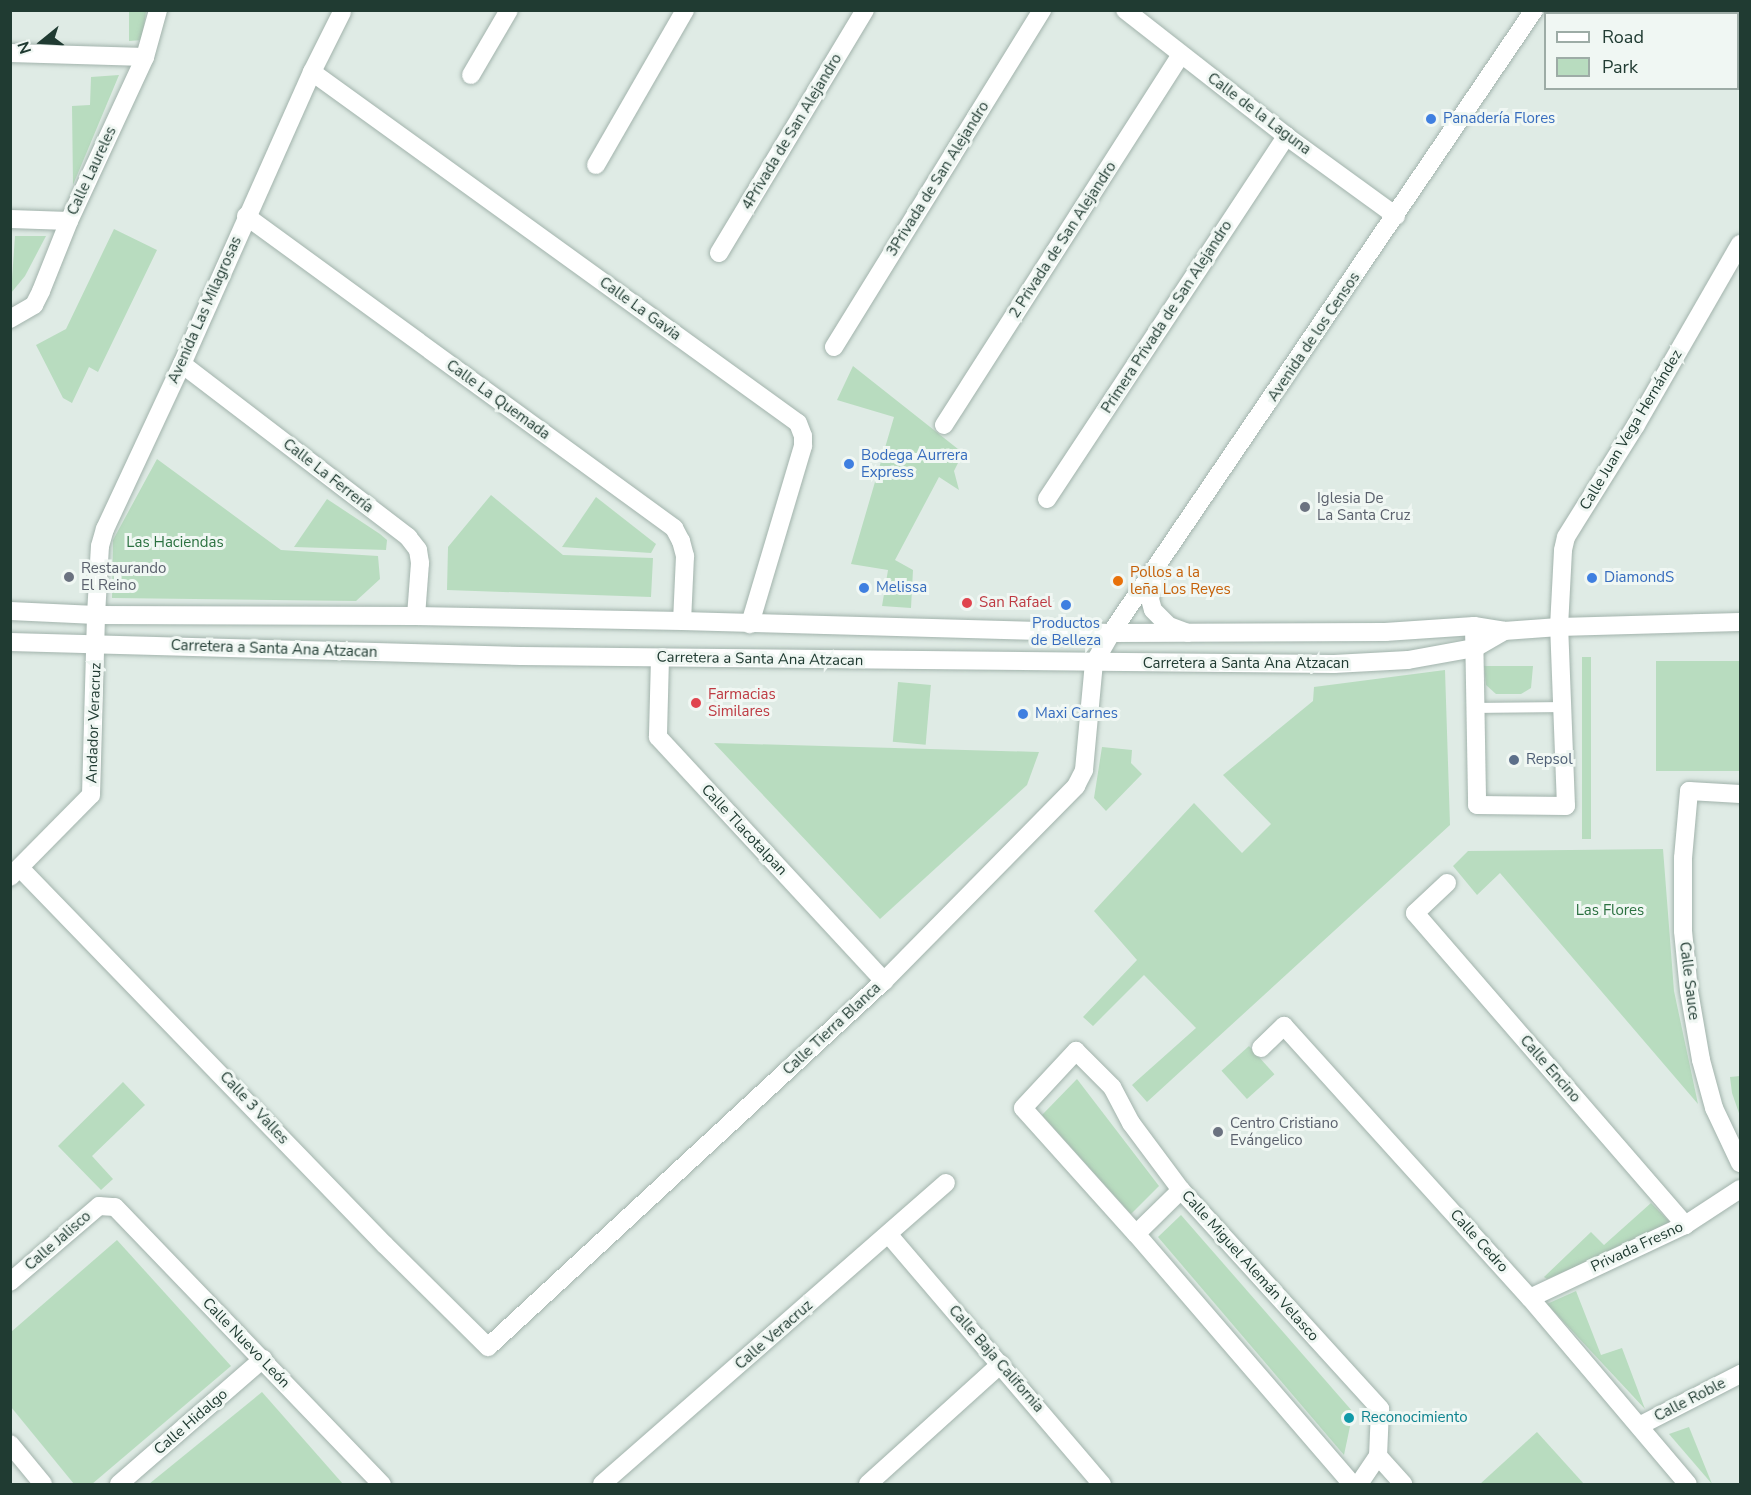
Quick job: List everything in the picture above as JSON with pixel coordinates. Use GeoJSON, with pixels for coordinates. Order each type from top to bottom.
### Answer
{"type":"FeatureCollection","features":[{"type":"Feature","properties":{"kind":"street","name":"Calle Laureles"},"geometry":{"type":"LineString","coordinates":[[10,319],[34,305],[69,221],[146,57],[158,10]]}},
{"type":"Feature","properties":{"kind":"street"},"geometry":{"type":"LineString","coordinates":[[471,75],[509,10]]}},
{"type":"Feature","properties":{"kind":"street"},"geometry":{"type":"LineString","coordinates":[[596,165],[685,10]]}},
{"type":"Feature","properties":{"kind":"street","name":"4Privada de San Alejandro"},"geometry":{"type":"LineString","coordinates":[[719,253],[864,10]]}},
{"type":"Feature","properties":{"kind":"street","name":"3Privada de San Alejandro"},"geometry":{"type":"LineString","coordinates":[[834,347],[1042,10]]}},
{"type":"Feature","properties":{"kind":"street","name":"Calle de la Laguna"},"geometry":{"type":"LineString","coordinates":[[1125,10],[1286,136],[1396,216]]}},
{"type":"Feature","properties":{"kind":"street","name":"Avenida de los Censos"},"geometry":{"type":"LineString","coordinates":[[1094,663],[1111,633],[1534,10]]}},
{"type":"Feature","properties":{"kind":"street","name":"Avenida Las Milagrosas"},"geometry":{"type":"LineString","coordinates":[[96,644],[100,546],[105,529],[182,364],[312,72],[342,12]]}},
{"type":"Feature","properties":{"kind":"street"},"geometry":{"type":"LineString","coordinates":[[10,53],[146,57]]}},
{"type":"Feature","properties":{"kind":"street","name":"2 Privada de San Alejandro"},"geometry":{"type":"LineString","coordinates":[[944,425],[1181,54]]}},
{"type":"Feature","properties":{"kind":"street","name":"Calle La Gavia"},"geometry":{"type":"LineString","coordinates":[[312,72],[798,423],[803,436],[803,446],[750,624]]}},
{"type":"Feature","properties":{"kind":"street","name":"Primera Privada de San Alejandro"},"geometry":{"type":"LineString","coordinates":[[1047,499],[1286,136]]}},
{"type":"Feature","properties":{"kind":"street","name":"Calle La Quemada"},"geometry":{"type":"LineString","coordinates":[[246,216],[674,528],[685,555],[682,621]]}},
{"type":"Feature","properties":{"kind":"street"},"geometry":{"type":"LineString","coordinates":[[10,219],[69,221]]}},
{"type":"Feature","properties":{"kind":"street","name":"Calle Juan Vega Hernández"},"geometry":{"type":"LineString","coordinates":[[1476,708],[1477,805],[1566,806],[1559,627],[1563,550],[1566,537],[1636,425],[1740,244]]}},
{"type":"Feature","properties":{"kind":"street","name":"Calle La Ferrería"},"geometry":{"type":"LineString","coordinates":[[182,364],[408,537],[418,550],[420,563],[416,616]]}},
{"type":"Feature","properties":{"kind":"street"},"geometry":{"type":"LineString","coordinates":[[1158,565],[1150,599],[1154,610],[1169,626],[1188,633]]}},
{"type":"Feature","properties":{"kind":"street","name":"Carretera a Santa Ana Atzacan"},"geometry":{"type":"LineString","coordinates":[[10,611],[96,615],[416,616],[682,621],[1111,633],[1385,632],[1474,626],[1504,632],[1559,627],[1740,622]]}},
{"type":"Feature","properties":{"kind":"street"},"geometry":{"type":"LineString","coordinates":[[1474,626],[1476,708]]}},
{"type":"Feature","properties":{"kind":"street","name":"Carretera a Santa Ana Atzacan"},"geometry":{"type":"LineString","coordinates":[[10,642],[660,658],[1359,664],[1408,660],[1475,648],[1504,632]]}},
{"type":"Feature","properties":{"kind":"street","name":"Andador Veracruz"},"geometry":{"type":"LineString","coordinates":[[15,872],[91,795],[96,644]]}},
{"type":"Feature","properties":{"kind":"street","name":"Calle Tlacotalpan"},"geometry":{"type":"LineString","coordinates":[[660,658],[657,738],[884,981]]}},
{"type":"Feature","properties":{"kind":"street","name":"Calle Tierra Blanca"},"geometry":{"type":"LineString","coordinates":[[488,1347],[884,981],[1076,786],[1084,770],[1094,663]]}},
{"type":"Feature","properties":{"kind":"street","name":"Calle Sauce"},"geometry":{"type":"LineString","coordinates":[[1740,794],[1689,791],[1683,858],[1683,931],[1689,991],[1701,1060],[1714,1108],[1740,1163]]}},
{"type":"Feature","properties":{"kind":"street","name":"Calle 3 Valles"},"geometry":{"type":"LineString","coordinates":[[15,872],[488,1347]]}},
{"type":"Feature","properties":{"kind":"street","name":"Calle Encino"},"geometry":{"type":"LineString","coordinates":[[1447,883],[1415,913],[1685,1225]]}},
{"type":"Feature","properties":{"kind":"street","name":"Calle Cedro"},"geometry":{"type":"LineString","coordinates":[[1261,1048],[1284,1026],[1530,1298],[1688,1485]]}},
{"type":"Feature","properties":{"kind":"street","name":"Calle Miguel Alemán Velasco"},"geometry":{"type":"LineString","coordinates":[[1136,1234],[1023,1108],[1076,1051],[1112,1087],[1131,1123],[1181,1190],[1380,1409],[1378,1456]]}},
{"type":"Feature","properties":{"kind":"street","name":"Calle Veracruz"},"geometry":{"type":"LineString","coordinates":[[604,1484],[946,1184]]}},
{"type":"Feature","properties":{"kind":"street","name":"Privada Fresno"},"geometry":{"type":"LineString","coordinates":[[1530,1298],[1685,1225],[1740,1189]]}},
{"type":"Feature","properties":{"kind":"street"},"geometry":{"type":"LineString","coordinates":[[1181,1190],[1136,1234],[1352,1485]]}},
{"type":"Feature","properties":{"kind":"street","name":"Calle Jalisco"},"geometry":{"type":"LineString","coordinates":[[10,1282],[99,1206],[108,1205]]}},
{"type":"Feature","properties":{"kind":"street","name":"Calle Nuevo León"},"geometry":{"type":"LineString","coordinates":[[108,1205],[115,1207],[382,1485]]}},
{"type":"Feature","properties":{"kind":"street","name":"Calle Baja California"},"geometry":{"type":"LineString","coordinates":[[889,1235],[1102,1485]]}},
{"type":"Feature","properties":{"kind":"street","name":"Calle Hidalgo"},"geometry":{"type":"LineString","coordinates":[[119,1485],[263,1359]]}},
{"type":"Feature","properties":{"kind":"street"},"geometry":{"type":"LineString","coordinates":[[877,1482],[1001,1364]]}},
{"type":"Feature","properties":{"kind":"street","name":"Calle Roble"},"geometry":{"type":"LineString","coordinates":[[1638,1426],[1740,1374]]}},
{"type":"Feature","properties":{"kind":"street"},"geometry":{"type":"LineString","coordinates":[[10,1444],[43,1485]]}},
{"type":"Feature","properties":{"kind":"street"},"geometry":{"type":"LineString","coordinates":[[1359,1485],[1378,1456],[1403,1485]]}},
{"type":"Feature","properties":{"kind":"lane"},"geometry":{"type":"LineString","coordinates":[[1476,708],[1562,706]]}},
{"type":"Feature","properties":{"kind":"green space"},"geometry":{"type":"Polygon","coordinates":[[[129,11],[146,11],[142,40],[129,41],[129,11]]]}},
{"type":"Feature","properties":{"kind":"green space"},"geometry":{"type":"Polygon","coordinates":[[[119,75],[73,185],[72,106],[90,105],[91,77],[119,75]]]}},
{"type":"Feature","properties":{"kind":"green space"},"geometry":{"type":"Polygon","coordinates":[[[114,229],[157,250],[98,372],[89,367],[72,403],[63,398],[36,345],[66,329],[114,229]]]}},
{"type":"Feature","properties":{"kind":"green space"},"geometry":{"type":"Polygon","coordinates":[[[15,236],[46,236],[25,276],[11,293],[15,236]]]}},
{"type":"Feature","properties":{"kind":"green space"},"geometry":{"type":"Polygon","coordinates":[[[853,366],[963,453],[954,471],[959,490],[939,477],[895,560],[913,570],[911,608],[882,606],[888,570],[851,564],[894,417],[837,400],[853,366]]]}},
{"type":"Feature","properties":{"kind":"green space","name":"Las Haciendas"},"geometry":{"type":"Polygon","coordinates":[[[157,459],[281,550],[378,556],[380,579],[356,601],[112,598],[113,540],[157,459]]]}},
{"type":"Feature","properties":{"kind":"green space"},"geometry":{"type":"Polygon","coordinates":[[[491,495],[563,555],[653,558],[651,597],[447,590],[448,547],[491,495]]]}},
{"type":"Feature","properties":{"kind":"green space"},"geometry":{"type":"Polygon","coordinates":[[[596,497],[656,544],[651,553],[562,547],[596,497]]]}},
{"type":"Feature","properties":{"kind":"green space"},"geometry":{"type":"Polygon","coordinates":[[[327,499],[387,540],[386,550],[294,547],[327,499]]]}},
{"type":"Feature","properties":{"kind":"green space"},"geometry":{"type":"Polygon","coordinates":[[[1582,657],[1591,657],[1591,839],[1582,839],[1582,657]]]}},
{"type":"Feature","properties":{"kind":"green space"},"geometry":{"type":"Polygon","coordinates":[[[1656,661],[1740,661],[1740,771],[1656,771],[1656,661]]]}},
{"type":"Feature","properties":{"kind":"green space"},"geometry":{"type":"Polygon","coordinates":[[[1484,666],[1533,666],[1531,688],[1521,694],[1496,694],[1486,685],[1484,666]]]}},
{"type":"Feature","properties":{"kind":"green space"},"geometry":{"type":"Polygon","coordinates":[[[1445,670],[1450,825],[1147,1102],[1132,1085],[1196,1028],[1144,975],[1093,1026],[1083,1017],[1137,960],[1094,911],[1194,803],[1242,853],[1271,824],[1223,775],[1313,701],[1314,687],[1445,670]]]}},
{"type":"Feature","properties":{"kind":"green space"},"geometry":{"type":"Polygon","coordinates":[[[898,682],[931,685],[926,745],[893,742],[898,682]]]}},
{"type":"Feature","properties":{"kind":"green space"},"geometry":{"type":"Polygon","coordinates":[[[714,743],[1039,752],[1027,785],[880,919],[714,743]]]}},
{"type":"Feature","properties":{"kind":"green space"},"geometry":{"type":"Polygon","coordinates":[[[1102,747],[1132,750],[1131,763],[1142,774],[1106,811],[1094,798],[1102,747]]]}},
{"type":"Feature","properties":{"kind":"green space","name":"Las Flores"},"geometry":{"type":"Polygon","coordinates":[[[1663,849],[1674,991],[1698,1104],[1500,873],[1477,895],[1453,866],[1468,851],[1663,849]]]}},
{"type":"Feature","properties":{"kind":"green space"},"geometry":{"type":"Polygon","coordinates":[[[1249,1046],[1274,1074],[1247,1099],[1222,1071],[1249,1046]]]}},
{"type":"Feature","properties":{"kind":"green space"},"geometry":{"type":"Polygon","coordinates":[[[1740,1076],[1740,1116],[1732,1093],[1730,1077],[1740,1076]]]}},
{"type":"Feature","properties":{"kind":"green space"},"geometry":{"type":"Polygon","coordinates":[[[1077,1079],[1159,1186],[1131,1214],[1042,1115],[1077,1079]]]}},
{"type":"Feature","properties":{"kind":"green space"},"geometry":{"type":"Polygon","coordinates":[[[123,1082],[145,1105],[92,1156],[113,1179],[101,1190],[58,1146],[123,1082]]]}},
{"type":"Feature","properties":{"kind":"green space"},"geometry":{"type":"Polygon","coordinates":[[[1651,1203],[1673,1225],[1547,1279],[1544,1277],[1591,1232],[1604,1245],[1651,1203]]]}},
{"type":"Feature","properties":{"kind":"green space"},"geometry":{"type":"Polygon","coordinates":[[[1181,1215],[1353,1412],[1344,1455],[1158,1237],[1181,1215]]]}},
{"type":"Feature","properties":{"kind":"green space"},"geometry":{"type":"Polygon","coordinates":[[[117,1240],[231,1366],[92,1484],[74,1484],[11,1407],[11,1332],[117,1240]]]}},
{"type":"Feature","properties":{"kind":"green space"},"geometry":{"type":"Polygon","coordinates":[[[1576,1291],[1601,1355],[1622,1348],[1645,1409],[1547,1304],[1576,1291]]]}},
{"type":"Feature","properties":{"kind":"green space"},"geometry":{"type":"Polygon","coordinates":[[[262,1392],[343,1484],[149,1484],[262,1392]]]}},
{"type":"Feature","properties":{"kind":"green space"},"geometry":{"type":"Polygon","coordinates":[[[1689,1427],[1712,1484],[1669,1434],[1689,1427]]]}},
{"type":"Feature","properties":{"kind":"green space"},"geometry":{"type":"Polygon","coordinates":[[[1537,1432],[1584,1484],[1480,1484],[1537,1432]]]}},
{"type":"Feature","properties":{"kind":"place","name":"Panadería Flores"},"geometry":{"type":"Point","coordinates":[1431,119]}},
{"type":"Feature","properties":{"kind":"place","name":"Bodega Aurrera Express"},"geometry":{"type":"Point","coordinates":[849,464]}},
{"type":"Feature","properties":{"kind":"place","name":"Iglesia De La Santa Cruz"},"geometry":{"type":"Point","coordinates":[1305,507]}},
{"type":"Feature","properties":{"kind":"place","name":"Restaurando El Reino"},"geometry":{"type":"Point","coordinates":[69,577]}},
{"type":"Feature","properties":{"kind":"place","name":"DiamondS"},"geometry":{"type":"Point","coordinates":[1592,578]}},
{"type":"Feature","properties":{"kind":"place","name":"Pollos a la leña Los Reyes"},"geometry":{"type":"Point","coordinates":[1118,581]}},
{"type":"Feature","properties":{"kind":"place","name":"Melissa"},"geometry":{"type":"Point","coordinates":[864,588]}},
{"type":"Feature","properties":{"kind":"place","name":"San Rafael"},"geometry":{"type":"Point","coordinates":[967,603]}},
{"type":"Feature","properties":{"kind":"place","name":"Productos de Belleza"},"geometry":{"type":"Point","coordinates":[1066,605]}},
{"type":"Feature","properties":{"kind":"place","name":"Farmacias Similares"},"geometry":{"type":"Point","coordinates":[696,703]}},
{"type":"Feature","properties":{"kind":"place","name":"Maxi Carnes"},"geometry":{"type":"Point","coordinates":[1023,714]}},
{"type":"Feature","properties":{"kind":"place","name":"Repsol"},"geometry":{"type":"Point","coordinates":[1514,760]}},
{"type":"Feature","properties":{"kind":"place","name":"Centro Cristiano Evángelico"},"geometry":{"type":"Point","coordinates":[1218,1132]}},
{"type":"Feature","properties":{"kind":"place","name":"Reconocimiento"},"geometry":{"type":"Point","coordinates":[1349,1418]}}]}
